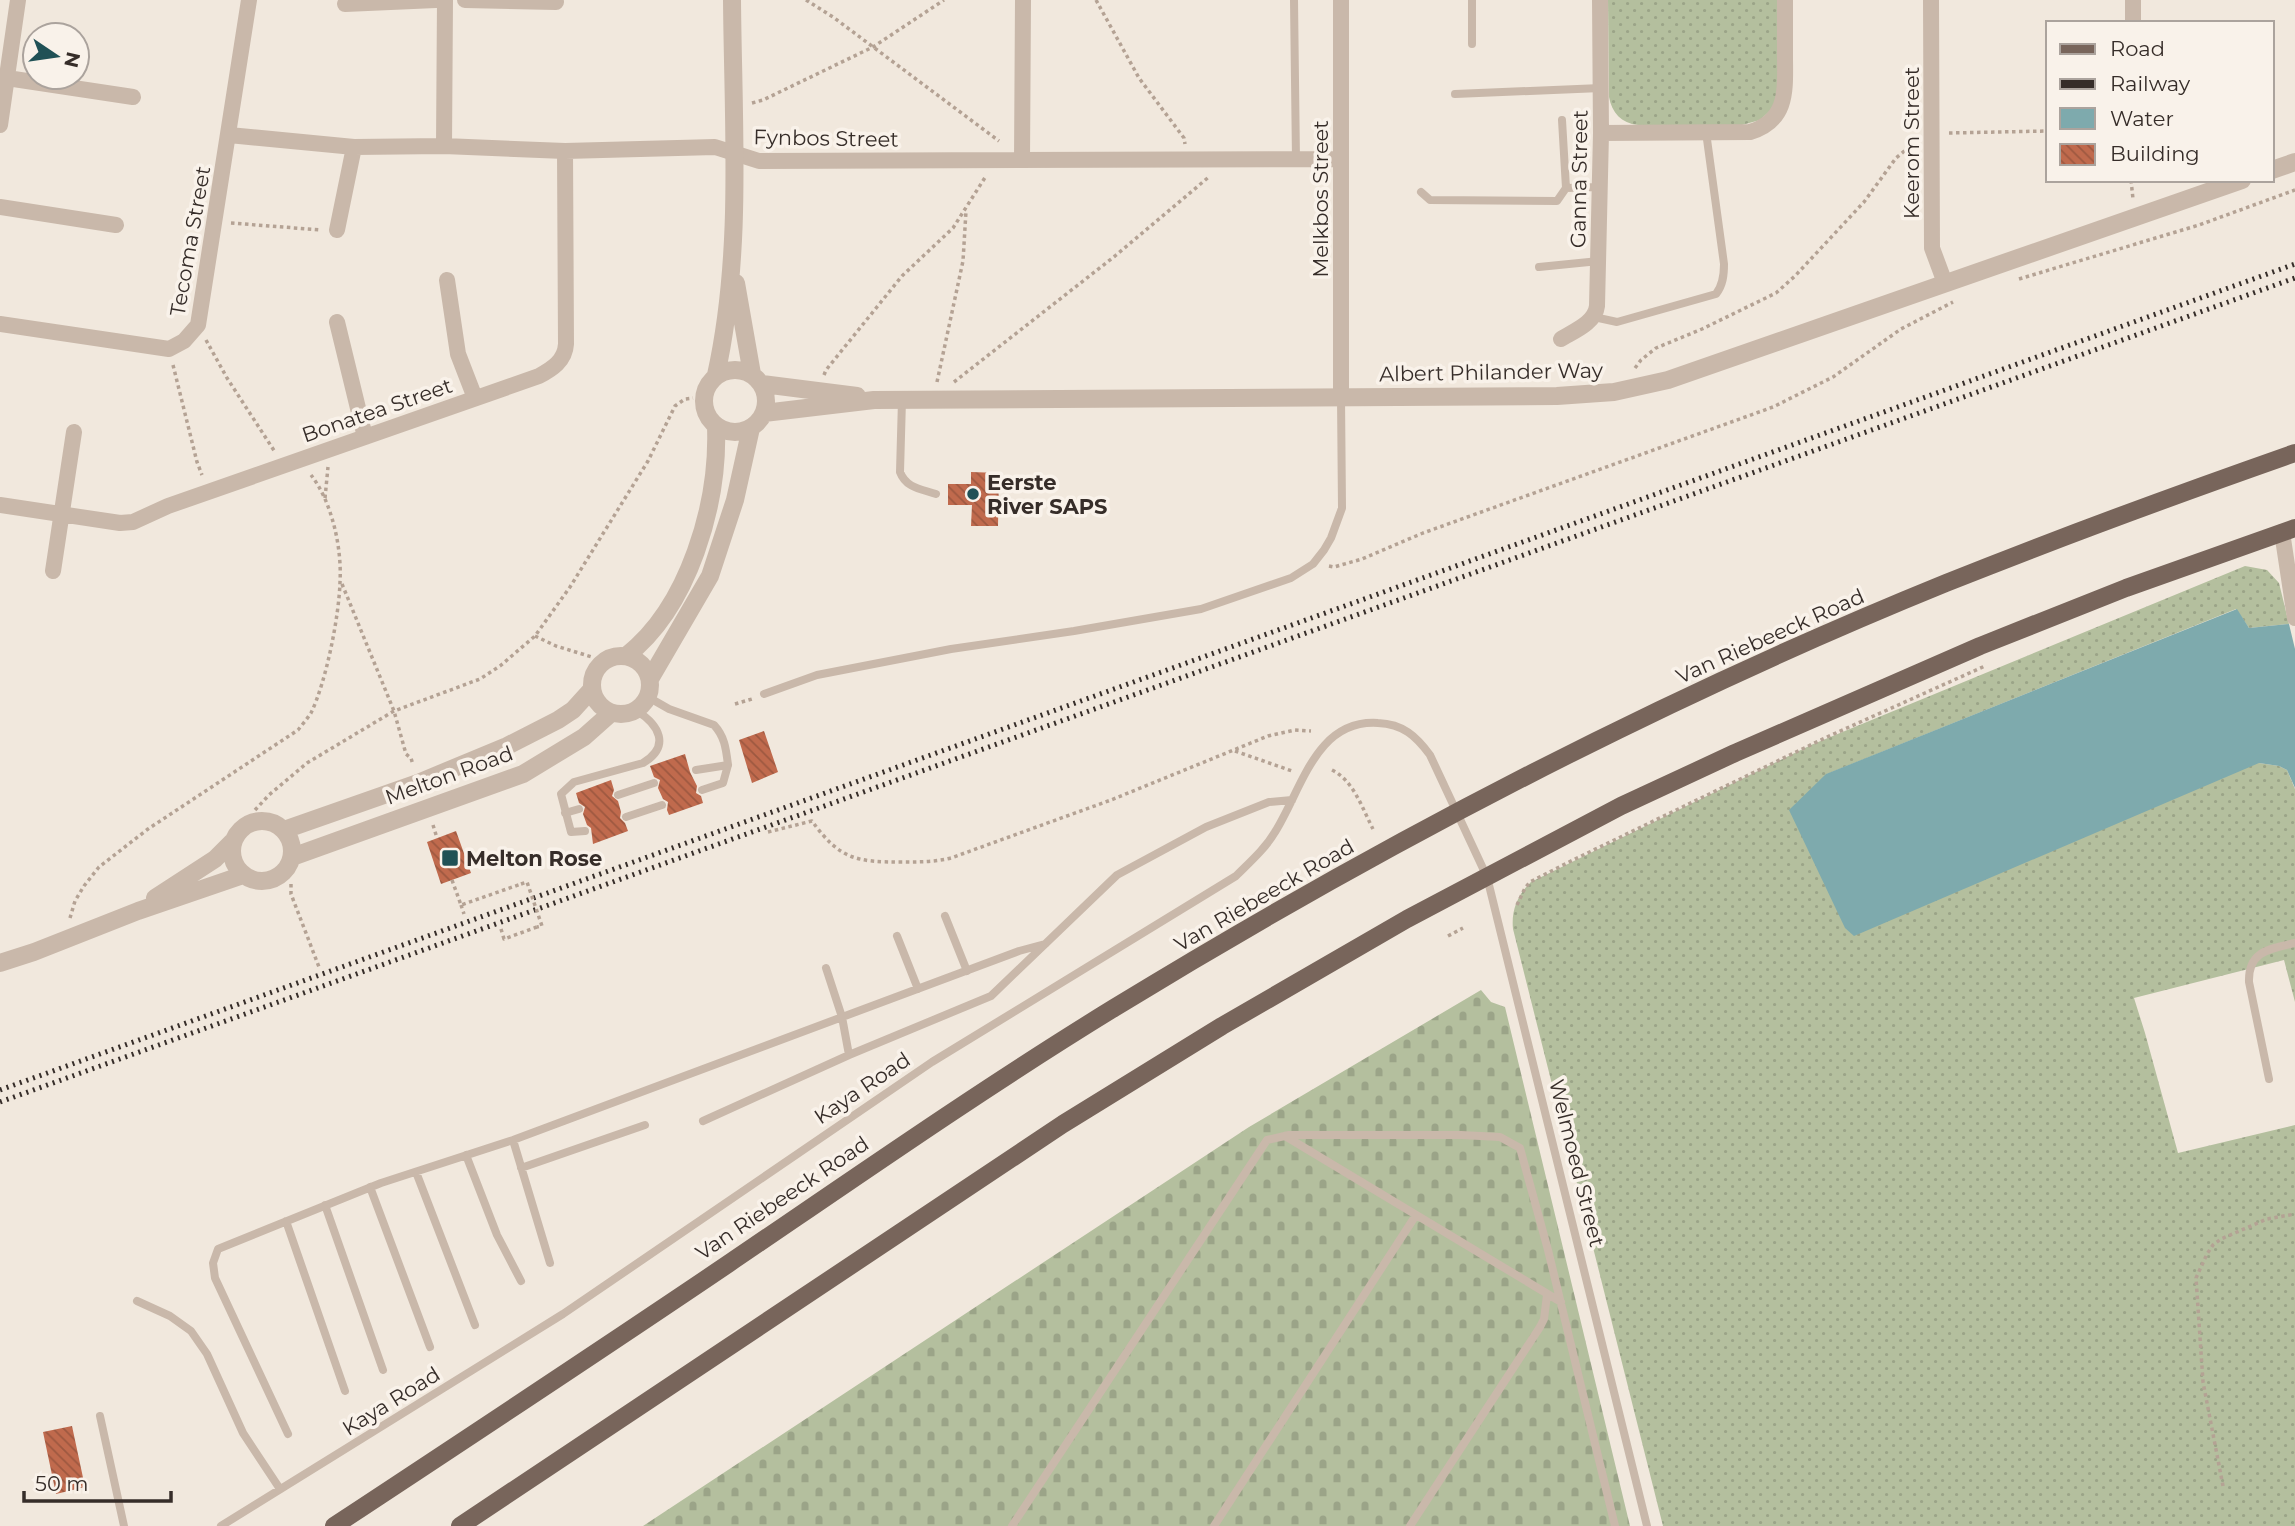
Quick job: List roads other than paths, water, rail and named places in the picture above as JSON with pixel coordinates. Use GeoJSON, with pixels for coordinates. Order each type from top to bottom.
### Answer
{"type":"FeatureCollection","features":[{"type":"Feature","properties":{"kind":"main road","name":"Van Riebeeck Road"},"geometry":{"type":"LineString","coordinates":[[334,1526],[726,1265],[918,1133],[1057,1045],[1278,912],[1458,812],[1700,692],[1944,584],[2112,519],[2295,453]]}},
{"type":"Feature","properties":{"kind":"main road"},"geometry":{"type":"LineString","coordinates":[[460,1526],[1063,1124],[1286,988],[1407,919],[1621,806],[1735,753],[1968,652],[2126,588],[2289,530]]}},
{"type":"Feature","properties":{"kind":"street"},"geometry":{"type":"LineString","coordinates":[[0,125],[18,0]]}},
{"type":"Feature","properties":{"kind":"street","name":"Tecoma Street"},"geometry":{"type":"LineString","coordinates":[[0,324],[169,349],[184,341],[198,326],[249,0]]}},
{"type":"Feature","properties":{"kind":"street"},"geometry":{"type":"LineString","coordinates":[[345,5],[436,0]]}},
{"type":"Feature","properties":{"kind":"street"},"geometry":{"type":"LineString","coordinates":[[444,146],[445,0]]}},
{"type":"Feature","properties":{"kind":"street"},"geometry":{"type":"LineString","coordinates":[[465,0],[556,2]]}},
{"type":"Feature","properties":{"kind":"street"},"geometry":{"type":"LineString","coordinates":[[732,0],[733,269],[724,340],[716,376],[705,391],[704,404],[708,416],[716,426],[734,433],[751,428],[759,422],[764,413],[766,394],[757,379],[733,269]]}},
{"type":"Feature","properties":{"kind":"street"},"geometry":{"type":"LineString","coordinates":[[1022,160],[1023,0]]}},
{"type":"Feature","properties":{"kind":"street","name":"Melkbos Street"},"geometry":{"type":"LineString","coordinates":[[1341,0],[1341,398]]}},
{"type":"Feature","properties":{"kind":"street","name":"Ganna Street"},"geometry":{"type":"LineString","coordinates":[[1594,317],[1599,261],[1600,0]]}},
{"type":"Feature","properties":{"kind":"street"},"geometry":{"type":"LineString","coordinates":[[1601,133],[1750,132],[1765,125],[1778,112],[1785,93],[1785,0]]}},
{"type":"Feature","properties":{"kind":"street","name":"Keerom Street"},"geometry":{"type":"LineString","coordinates":[[1931,0],[1932,248],[1945,283]]}},
{"type":"Feature","properties":{"kind":"street"},"geometry":{"type":"LineString","coordinates":[[2133,0],[2133,21]]}},
{"type":"Feature","properties":{"kind":"street"},"geometry":{"type":"LineString","coordinates":[[7,78],[132,97]]}},
{"type":"Feature","properties":{"kind":"street","name":"Fynbos Street"},"geometry":{"type":"LineString","coordinates":[[229,135],[354,147],[444,146],[565,151],[710,147],[759,161],[1340,159]]}},
{"type":"Feature","properties":{"kind":"street"},"geometry":{"type":"LineString","coordinates":[[337,230],[354,147]]}},
{"type":"Feature","properties":{"kind":"street","name":"Bonatea Street"},"geometry":{"type":"LineString","coordinates":[[0,505],[127,523],[539,376],[554,367],[565,351],[565,151]]}},
{"type":"Feature","properties":{"kind":"street"},"geometry":{"type":"LineString","coordinates":[[2274,169],[2295,162]]}},
{"type":"Feature","properties":{"kind":"street","name":"Albert Philander Way"},"geometry":{"type":"LineString","coordinates":[[764,413],[874,400],[1557,396],[1614,392],[1668,380],[2236,182]]}},
{"type":"Feature","properties":{"kind":"street"},"geometry":{"type":"LineString","coordinates":[[0,207],[116,225]]}},
{"type":"Feature","properties":{"kind":"street"},"geometry":{"type":"LineString","coordinates":[[447,280],[458,354],[475,398]]}},
{"type":"Feature","properties":{"kind":"street"},"geometry":{"type":"LineString","coordinates":[[1561,340],[1594,317]]}},
{"type":"Feature","properties":{"kind":"street"},"geometry":{"type":"LineString","coordinates":[[337,322],[365,437]]}},
{"type":"Feature","properties":{"kind":"street"},"geometry":{"type":"LineString","coordinates":[[716,376],[734,369],[757,379]]}},
{"type":"Feature","properties":{"kind":"street","name":"Albert Philander Way"},"geometry":{"type":"LineString","coordinates":[[757,379],[874,400]]}},
{"type":"Feature","properties":{"kind":"street"},"geometry":{"type":"LineString","coordinates":[[716,426],[716,460],[698,547],[667,609],[648,636],[626,656],[608,659],[596,671],[592,689],[595,699],[611,713],[619,715],[645,696],[710,576],[735,500],[751,428]]}},
{"type":"Feature","properties":{"kind":"street"},"geometry":{"type":"LineString","coordinates":[[53,571],[74,432]]}},
{"type":"Feature","properties":{"kind":"street"},"geometry":{"type":"LineString","coordinates":[[2289,530],[2295,618]]}},
{"type":"Feature","properties":{"kind":"street"},"geometry":{"type":"LineString","coordinates":[[626,656],[642,664],[645,696]]}},
{"type":"Feature","properties":{"kind":"street","name":"Melton Road"},"geometry":{"type":"LineString","coordinates":[[284,830],[418,783],[506,746],[558,720],[573,710],[592,689]]}},
{"type":"Feature","properties":{"kind":"street","name":"Melton Road"},"geometry":{"type":"LineString","coordinates":[[292,857],[523,774],[584,737],[611,713]]}},
{"type":"Feature","properties":{"kind":"street"},"geometry":{"type":"LineString","coordinates":[[138,911],[215,859],[243,826],[255,821],[268,821],[284,830],[291,842],[292,857],[286,869],[271,880],[258,881],[243,875],[232,860],[232,842]]}},
{"type":"Feature","properties":{"kind":"street"},"geometry":{"type":"LineString","coordinates":[[0,963],[243,875]]}},
{"type":"Feature","properties":{"kind":"lane"},"geometry":{"type":"LineString","coordinates":[[1294,0],[1296,159]]}},
{"type":"Feature","properties":{"kind":"lane"},"geometry":{"type":"LineString","coordinates":[[1472,0],[1472,44]]}},
{"type":"Feature","properties":{"kind":"lane"},"geometry":{"type":"LineString","coordinates":[[1455,94],[1601,88]]}},
{"type":"Feature","properties":{"kind":"lane"},"geometry":{"type":"LineString","coordinates":[[1421,192],[1430,200],[1557,201],[1566,187],[1562,120]]}},
{"type":"Feature","properties":{"kind":"lane"},"geometry":{"type":"LineString","coordinates":[[1594,317],[1617,322],[1716,294],[1724,275],[1724,264],[1706,132]]}},
{"type":"Feature","properties":{"kind":"lane"},"geometry":{"type":"LineString","coordinates":[[1566,187],[1600,187]]}},
{"type":"Feature","properties":{"kind":"lane"},"geometry":{"type":"LineString","coordinates":[[1539,267],[1599,261]]}},
{"type":"Feature","properties":{"kind":"lane"},"geometry":{"type":"LineString","coordinates":[[764,694],[817,674],[951,649],[1201,609],[1291,578],[1313,564],[1331,538],[1342,508],[1341,398]]}},
{"type":"Feature","properties":{"kind":"lane"},"geometry":{"type":"LineString","coordinates":[[902,400],[900,472],[905,482],[936,494]]}},
{"type":"Feature","properties":{"kind":"lane"},"geometry":{"type":"LineString","coordinates":[[645,696],[669,709],[714,725],[724,740],[727,776],[723,783],[702,790]]}},
{"type":"Feature","properties":{"kind":"lane"},"geometry":{"type":"LineString","coordinates":[[585,831],[571,832],[561,794],[568,785],[643,763],[656,752],[659,735],[651,720],[645,696]]}},
{"type":"Feature","properties":{"kind":"lane","name":"Kaya Road"},"geometry":{"type":"LineString","coordinates":[[221,1526],[563,1314],[932,1062],[1236,876],[1264,848],[1325,741],[1345,727],[1365,722],[1383,723],[1400,728],[1417,738],[1430,755],[1458,812]]}},
{"type":"Feature","properties":{"kind":"lane"},"geometry":{"type":"LineString","coordinates":[[696,770],[728,765]]}},
{"type":"Feature","properties":{"kind":"lane"},"geometry":{"type":"LineString","coordinates":[[618,795],[654,783]]}},
{"type":"Feature","properties":{"kind":"lane"},"geometry":{"type":"LineString","coordinates":[[703,1121],[849,1055],[991,996],[1117,875],[1206,827],[1269,802],[1292,800]]}},
{"type":"Feature","properties":{"kind":"lane"},"geometry":{"type":"LineString","coordinates":[[626,817],[662,805]]}},
{"type":"Feature","properties":{"kind":"lane"},"geometry":{"type":"LineString","coordinates":[[565,813],[579,809]]}},
{"type":"Feature","properties":{"kind":"lane","name":"Welmoed Street"},"geometry":{"type":"LineString","coordinates":[[1458,812],[1487,877],[1647,1526]]}},
{"type":"Feature","properties":{"kind":"lane"},"geometry":{"type":"LineString","coordinates":[[945,916],[967,971]]}},
{"type":"Feature","properties":{"kind":"lane"},"geometry":{"type":"LineString","coordinates":[[897,936],[918,989]]}},
{"type":"Feature","properties":{"kind":"lane"},"geometry":{"type":"LineString","coordinates":[[2269,1079],[2249,982],[2249,966],[2257,956],[2267,950],[2295,943]]}},
{"type":"Feature","properties":{"kind":"lane"},"geometry":{"type":"LineString","coordinates":[[288,1434],[215,1278],[214,1263],[218,1249],[370,1187],[513,1140],[1019,951],[1045,944]]}},
{"type":"Feature","properties":{"kind":"lane"},"geometry":{"type":"LineString","coordinates":[[826,968],[842,1017],[849,1055]]}},
{"type":"Feature","properties":{"kind":"lane"},"geometry":{"type":"LineString","coordinates":[[522,1168],[645,1125]]}},
{"type":"Feature","properties":{"kind":"lane"},"geometry":{"type":"LineString","coordinates":[[1012,1526],[1267,1140],[1285,1136],[1461,1135],[1500,1137],[1520,1148],[1561,1302],[1615,1526]]}},
{"type":"Feature","properties":{"kind":"lane"},"geometry":{"type":"LineString","coordinates":[[1285,1136],[1561,1302]]}},
{"type":"Feature","properties":{"kind":"lane"},"geometry":{"type":"LineString","coordinates":[[513,1140],[550,1263]]}},
{"type":"Feature","properties":{"kind":"lane"},"geometry":{"type":"LineString","coordinates":[[466,1155],[497,1235],[521,1281]]}},
{"type":"Feature","properties":{"kind":"lane"},"geometry":{"type":"LineString","coordinates":[[416,1172],[475,1325]]}},
{"type":"Feature","properties":{"kind":"lane"},"geometry":{"type":"LineString","coordinates":[[370,1187],[430,1347]]}},
{"type":"Feature","properties":{"kind":"lane"},"geometry":{"type":"LineString","coordinates":[[325,1205],[383,1370]]}},
{"type":"Feature","properties":{"kind":"lane"},"geometry":{"type":"LineString","coordinates":[[1214,1526],[1416,1215]]}},
{"type":"Feature","properties":{"kind":"lane"},"geometry":{"type":"LineString","coordinates":[[286,1221],[345,1391]]}},
{"type":"Feature","properties":{"kind":"lane"},"geometry":{"type":"LineString","coordinates":[[1410,1526],[1540,1327],[1544,1319],[1547,1294]]}},
{"type":"Feature","properties":{"kind":"lane"},"geometry":{"type":"LineString","coordinates":[[137,1301],[170,1316],[191,1331],[207,1354],[243,1433],[280,1489]]}},
{"type":"Feature","properties":{"kind":"lane"},"geometry":{"type":"LineString","coordinates":[[100,1416],[124,1526]]}},
{"type":"Feature","properties":{"kind":"water"},"geometry":{"type":"Polygon","coordinates":[[[2237,609],[2249,628],[2289,624],[2295,649],[2295,788],[2287,770],[2259,763],[1854,936],[1845,928],[1789,810],[1826,774],[2237,609]]]}},
{"type":"Feature","properties":{"kind":"railway"},"geometry":{"type":"LineString","coordinates":[[0,1090],[2295,264]]}},
{"type":"Feature","properties":{"kind":"railway"},"geometry":{"type":"LineString","coordinates":[[0,1102],[2295,278]]}},
{"type":"Feature","properties":{"kind":"place","name":"Eerste River SAPS"},"geometry":{"type":"Point","coordinates":[973,494]}},
{"type":"Feature","properties":{"kind":"place","name":"Melton Rose"},"geometry":{"type":"Point","coordinates":[450,858]}}]}
